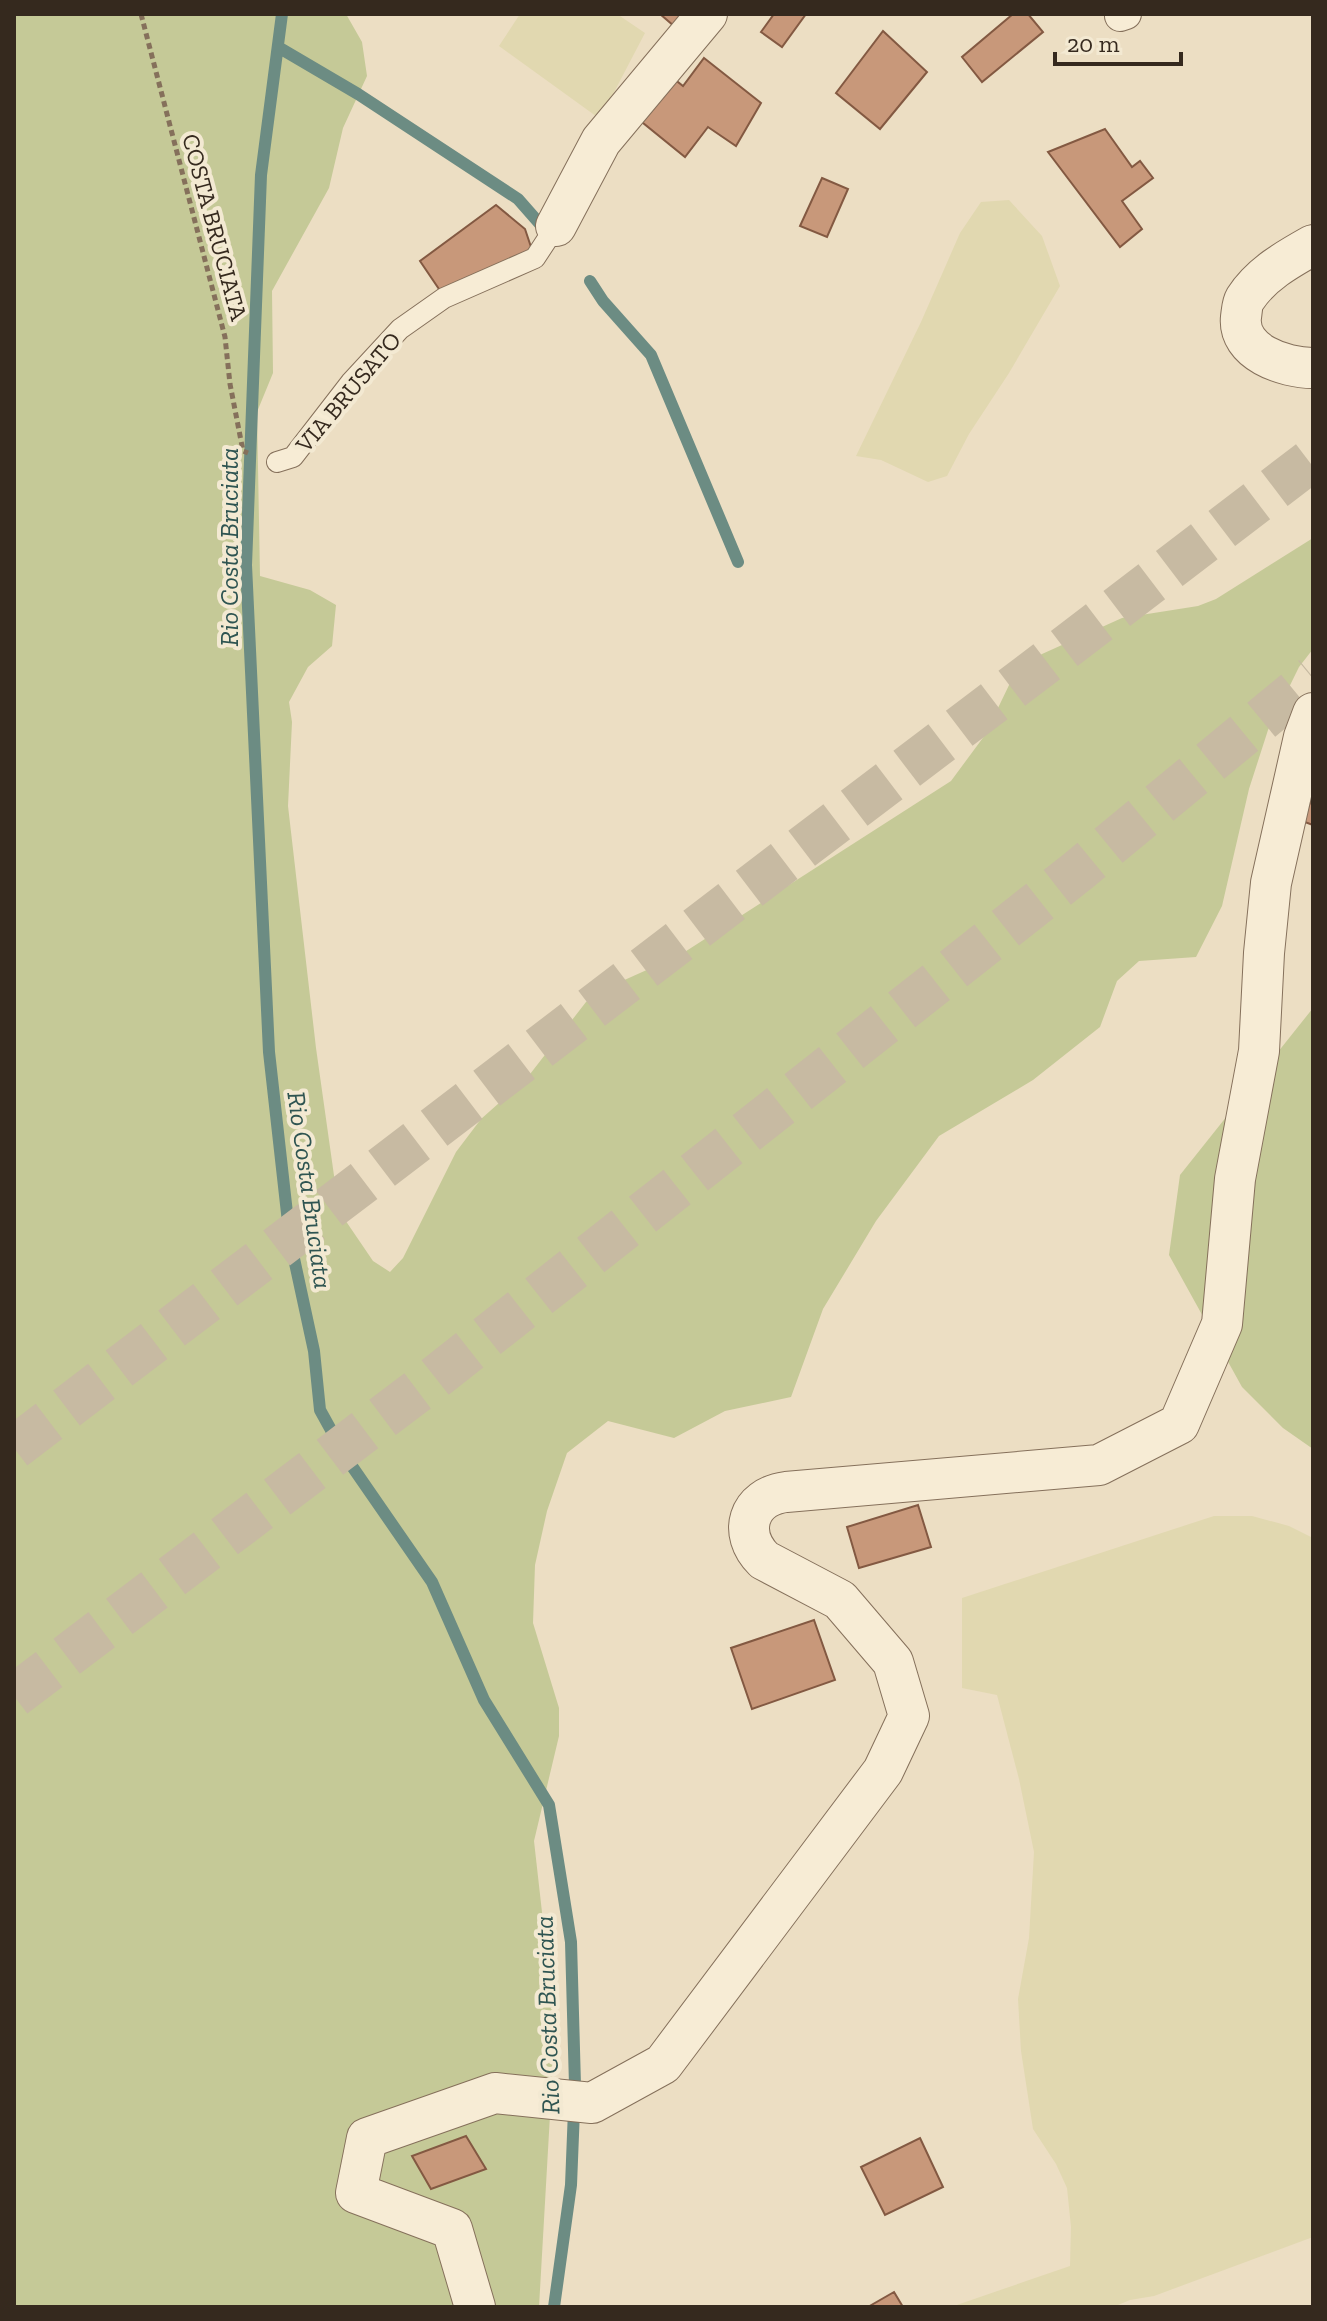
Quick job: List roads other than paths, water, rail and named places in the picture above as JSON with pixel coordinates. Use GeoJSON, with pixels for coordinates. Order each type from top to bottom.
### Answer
{"type":"FeatureCollection","features":[{"type":"Feature","properties":{"kind":"street","name":"VIA BRUSATO"},"geometry":{"type":"LineString","coordinates":[[556,226],[601,141],[707,14]]}},
{"type":"Feature","properties":{"kind":"street"},"geometry":{"type":"LineString","coordinates":[[1313,245],[1259,281],[1243,302],[1240,325],[1252,349],[1279,361],[1313,368]]}},
{"type":"Feature","properties":{"kind":"street"},"geometry":{"type":"LineString","coordinates":[[475,2307],[452,2229],[356,2193],[367,2138],[495,2093],[592,2103],[663,2064],[883,1771],[909,1716],[893,1662],[840,1600],[764,1560],[756,1552],[750,1541],[749,1529],[755,1508],[763,1499],[774,1494],[1099,1465],[1179,1424],[1222,1324],[1235,1179],[1259,1051],[1271,883],[1304,737],[1313,713]]}},
{"type":"Feature","properties":{"kind":"lane","name":"VIA BRUSATO"},"geometry":{"type":"LineString","coordinates":[[277,462],[293,457],[351,382],[400,329],[444,298],[535,258],[556,226]]}},
{"type":"Feature","properties":{"kind":"waterway","name":"Rio Costa Bruciata"},"geometry":{"type":"LineString","coordinates":[[282,14],[261,175],[246,565],[269,1052],[290,1240],[314,1351],[320,1410],[347,1459],[432,1582],[484,1700],[549,1805],[571,1942],[575,2085],[571,2185],[554,2307]]}},
{"type":"Feature","properties":{"kind":"waterway"},"geometry":{"type":"LineString","coordinates":[[278,47],[358,94],[518,199],[540,224]]}},
{"type":"Feature","properties":{"kind":"waterway"},"geometry":{"type":"LineString","coordinates":[[590,281],[603,301],[651,355],[738,562]]}},
{"type":"Feature","properties":{"kind":"tunnel"},"geometry":{"type":"LineString","coordinates":[[14,1448],[1313,459]]}},
{"type":"Feature","properties":{"kind":"tunnel"},"geometry":{"type":"LineString","coordinates":[[14,1696],[432,1380],[1078,871],[1313,677]]}}]}
